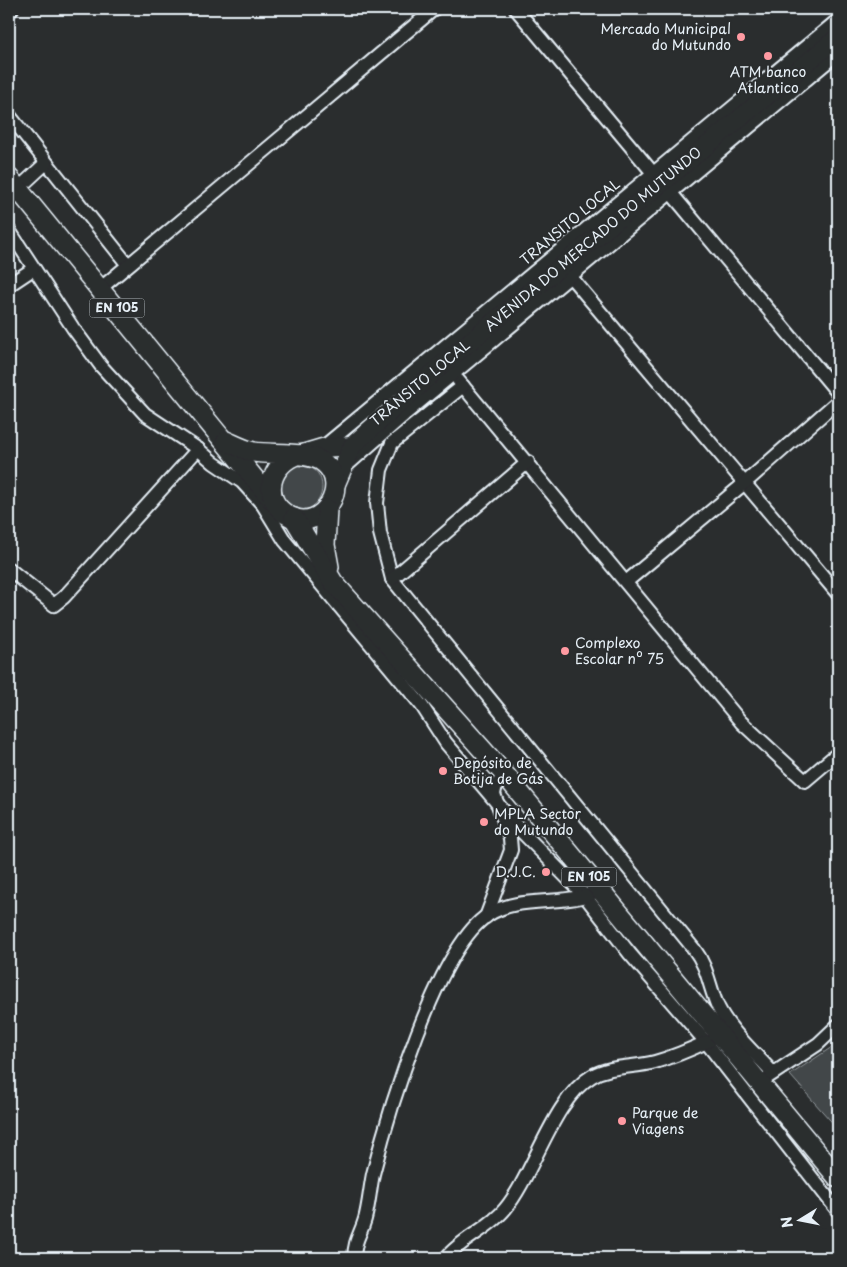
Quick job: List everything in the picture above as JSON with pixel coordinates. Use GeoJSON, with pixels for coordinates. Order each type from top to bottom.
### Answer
{"type":"FeatureCollection","features":[{"type":"Feature","properties":{"kind":"main road","name":"AVENIDA DO MERCADO DO MUTUNDO"},"geometry":{"type":"LineString","coordinates":[[335,486],[345,467],[352,446],[444,363],[838,37]]}},
{"type":"Feature","properties":{"kind":"main road","name":"EN 105"},"geometry":{"type":"LineString","coordinates":[[13,184],[101,288],[276,505]]}},
{"type":"Feature","properties":{"kind":"main road"},"geometry":{"type":"LineString","coordinates":[[223,440],[252,451],[298,455],[314,456],[325,463],[332,473],[335,486],[332,501],[327,509],[317,516],[306,520],[294,518],[284,513],[276,505],[270,486],[272,476],[277,467],[298,455],[322,448],[352,446]]}},
{"type":"Feature","properties":{"kind":"main road"},"geometry":{"type":"LineString","coordinates":[[327,509],[324,545],[333,582]]}},
{"type":"Feature","properties":{"kind":"main road","name":"EN 105"},"geometry":{"type":"LineString","coordinates":[[294,518],[333,582],[506,776],[593,893],[713,1039],[767,1078],[838,1178]]}},
{"type":"Feature","properties":{"kind":"street"},"geometry":{"type":"LineString","coordinates":[[9,12],[12,9]]}},
{"type":"Feature","properties":{"kind":"street"},"geometry":{"type":"LineString","coordinates":[[101,288],[434,9]]}},
{"type":"Feature","properties":{"kind":"street"},"geometry":{"type":"LineString","coordinates":[[516,9],[653,173]]}},
{"type":"Feature","properties":{"kind":"street","name":"TRANSITO LOCAL"},"geometry":{"type":"LineString","coordinates":[[322,448],[838,20]]}},
{"type":"Feature","properties":{"kind":"street","name":"TRÂNSITO LOCAL"},"geometry":{"type":"LineString","coordinates":[[345,467],[453,374],[838,54]]}},
{"type":"Feature","properties":{"kind":"street"},"geometry":{"type":"LineString","coordinates":[[9,115],[128,265]]}},
{"type":"Feature","properties":{"kind":"street"},"geometry":{"type":"LineString","coordinates":[[13,184],[46,163]]}},
{"type":"Feature","properties":{"kind":"street"},"geometry":{"type":"LineString","coordinates":[[670,193],[838,393]]}},
{"type":"Feature","properties":{"kind":"street"},"geometry":{"type":"LineString","coordinates":[[9,230],[33,269],[101,366],[145,414],[198,449],[214,463],[242,482],[263,505],[285,541],[422,706],[446,743],[520,830],[593,893]]}},
{"type":"Feature","properties":{"kind":"street"},"geometry":{"type":"LineString","coordinates":[[9,285],[33,269]]}},
{"type":"Feature","properties":{"kind":"street"},"geometry":{"type":"LineString","coordinates":[[570,276],[746,482],[838,594]]}},
{"type":"Feature","properties":{"kind":"street"},"geometry":{"type":"LineString","coordinates":[[453,374],[528,462],[741,722],[805,781],[838,753]]}},
{"type":"Feature","properties":{"kind":"street"},"geometry":{"type":"LineString","coordinates":[[463,386],[392,443],[381,470],[377,503],[382,541],[392,579],[694,949],[706,969],[718,1005],[767,1078],[818,1044],[838,1025]]}},
{"type":"Feature","properties":{"kind":"street"},"geometry":{"type":"LineString","coordinates":[[626,582],[746,482],[838,401]]}},
{"type":"Feature","properties":{"kind":"street"},"geometry":{"type":"LineString","coordinates":[[9,569],[54,605],[64,597],[198,449]]}},
{"type":"Feature","properties":{"kind":"street"},"geometry":{"type":"LineString","coordinates":[[392,579],[528,462]]}},
{"type":"Feature","properties":{"kind":"street"},"geometry":{"type":"LineString","coordinates":[[486,917],[511,850],[510,838],[494,794],[496,785],[506,776]]}},
{"type":"Feature","properties":{"kind":"street"},"geometry":{"type":"LineString","coordinates":[[354,1258],[355,1242],[365,1219],[373,1174],[401,1078],[438,984],[463,939],[486,917],[502,908],[516,904],[593,893]]}},
{"type":"Feature","properties":{"kind":"street"},"geometry":{"type":"LineString","coordinates":[[446,1258],[455,1248],[505,1210],[539,1153],[549,1128],[576,1091],[589,1078],[601,1071],[655,1062],[713,1039],[838,1211]]}},
{"type":"Feature","properties":{"kind":"shaded area"},"geometry":{"type":"Polygon","coordinates":[[[298,463],[310,467],[318,474],[322,482],[319,500],[313,507],[305,510],[293,509],[281,502],[276,480],[298,463]]]}},
{"type":"Feature","properties":{"kind":"shaded area"},"geometry":{"type":"Polygon","coordinates":[[[838,1043],[838,1129],[790,1075],[838,1043]]]}},
{"type":"Feature","properties":{"kind":"place","name":"Mercado Municipal do Mutundo"},"geometry":{"type":"Point","coordinates":[741,37]}},
{"type":"Feature","properties":{"kind":"place","name":"ATM banco Atlantico"},"geometry":{"type":"Point","coordinates":[768,56]}},
{"type":"Feature","properties":{"kind":"place","name":"Complexo Escolar nº 75"},"geometry":{"type":"Point","coordinates":[565,651]}},
{"type":"Feature","properties":{"kind":"place","name":"Depósito de Botija de Gás"},"geometry":{"type":"Point","coordinates":[443,771]}},
{"type":"Feature","properties":{"kind":"place","name":"MPLA Sector do Mutundo"},"geometry":{"type":"Point","coordinates":[484,822]}},
{"type":"Feature","properties":{"kind":"place","name":"D.J.C."},"geometry":{"type":"Point","coordinates":[546,872]}},
{"type":"Feature","properties":{"kind":"place","name":"Parque de Viagens"},"geometry":{"type":"Point","coordinates":[622,1121]}}]}
